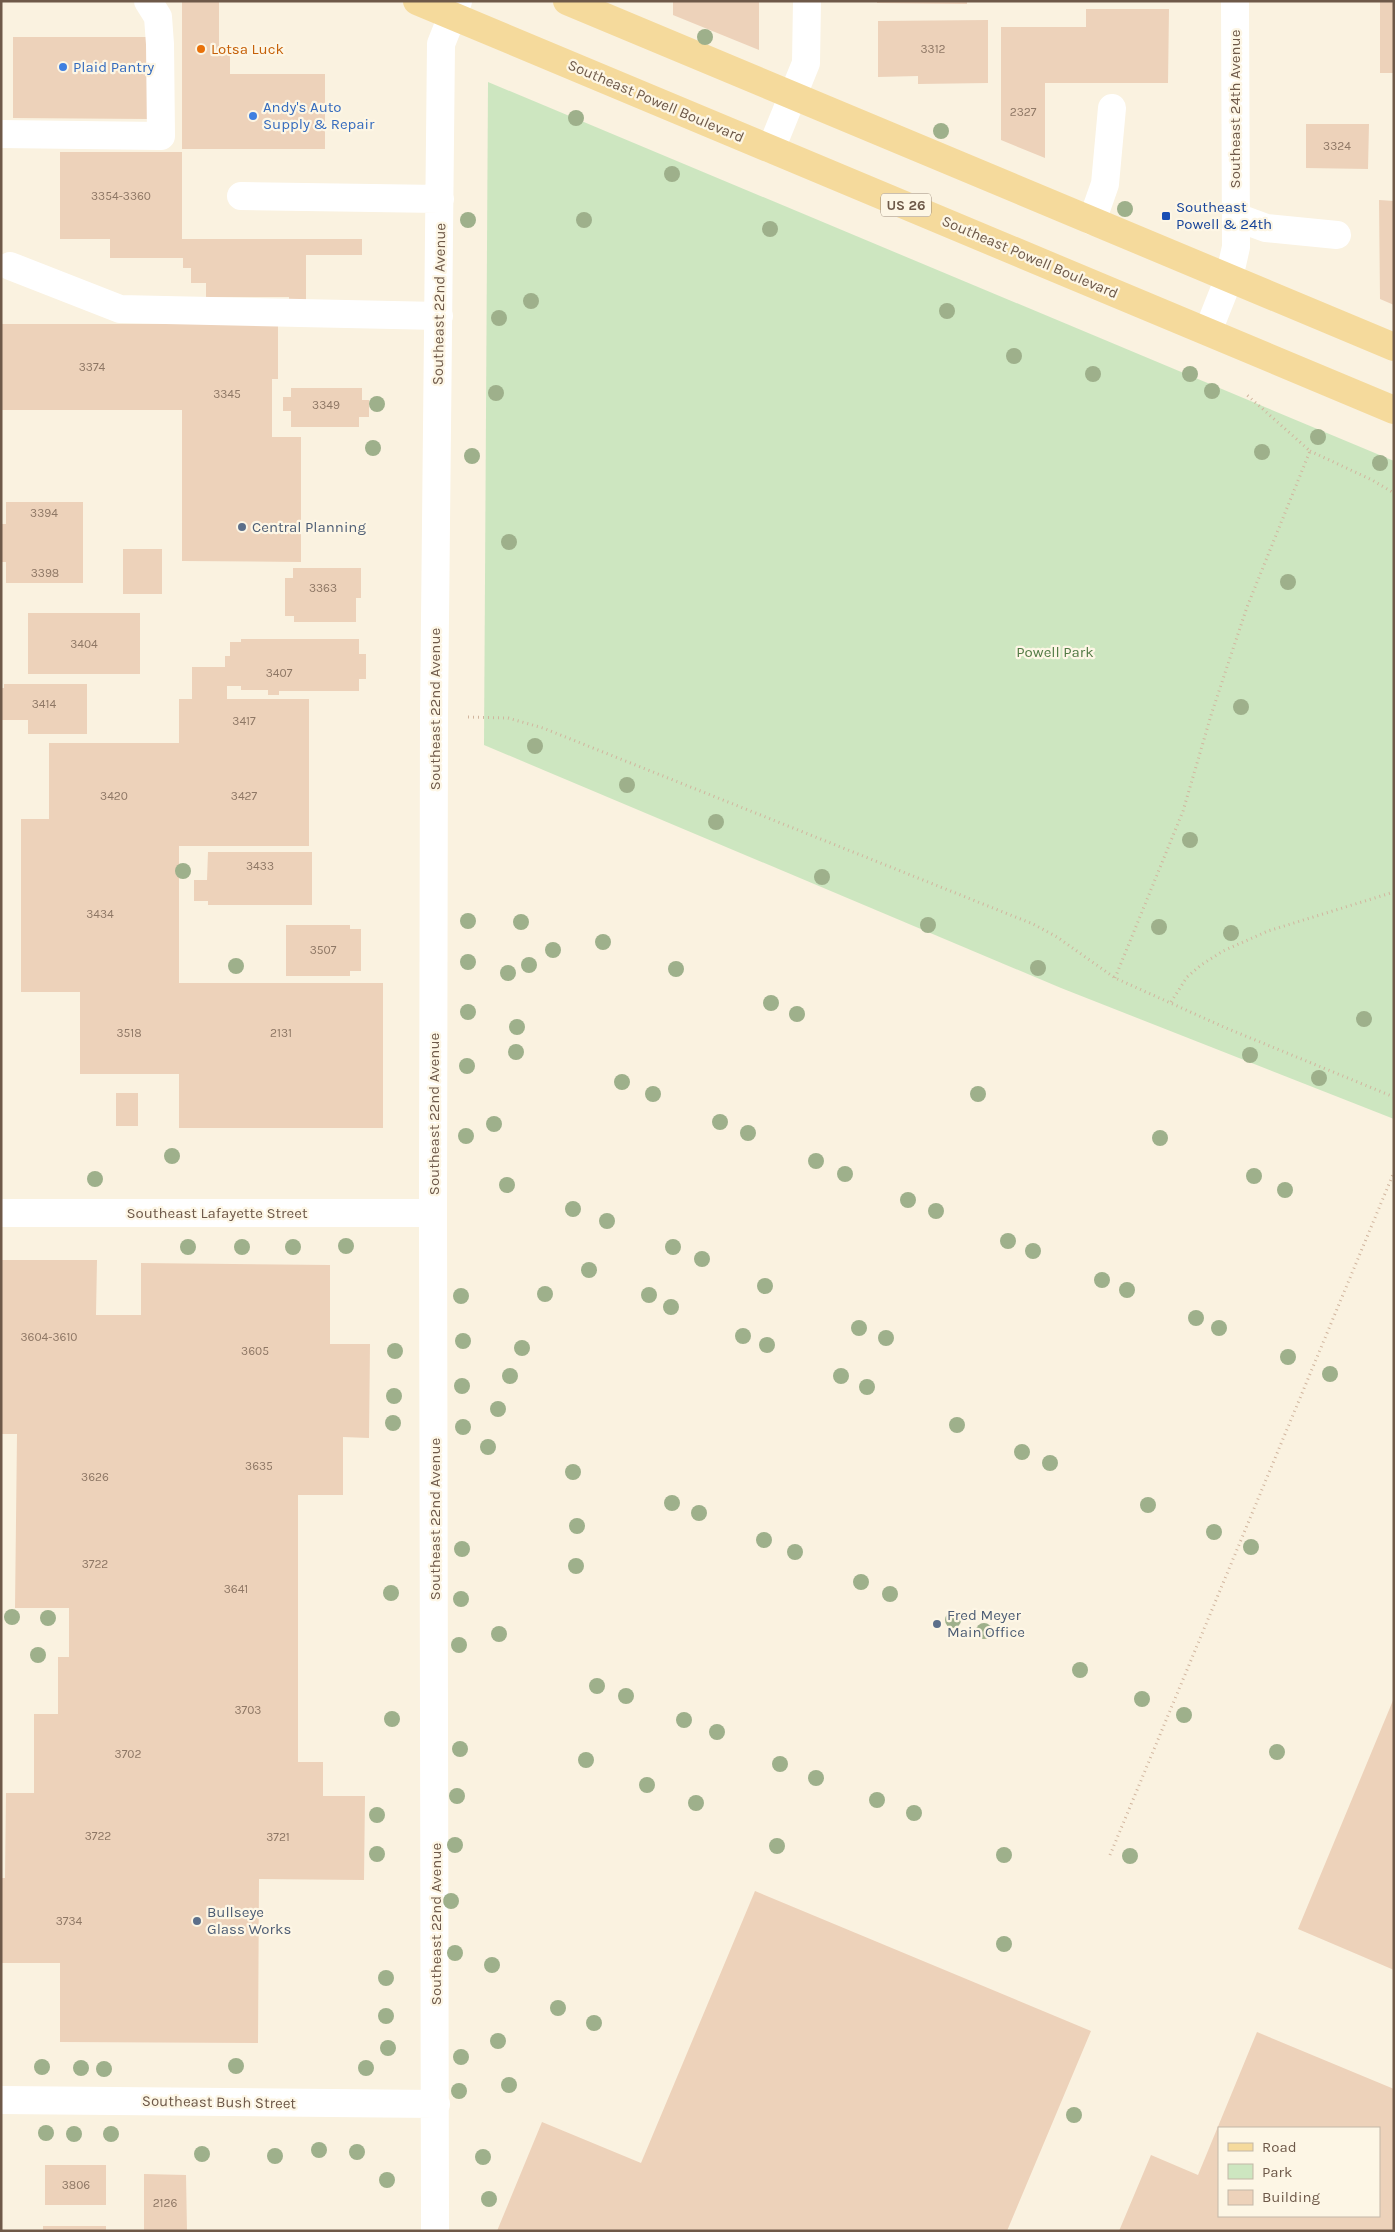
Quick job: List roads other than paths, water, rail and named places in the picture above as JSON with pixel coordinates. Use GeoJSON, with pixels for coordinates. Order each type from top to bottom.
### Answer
{"type":"FeatureCollection","features":[{"type":"Feature","properties":{"kind":"main road","name":"Southeast Powell Boulevard"},"geometry":{"type":"LineString","coordinates":[[417,1],[455,9],[771,149],[1394,410]]}},
{"type":"Feature","properties":{"kind":"main road"},"geometry":{"type":"LineString","coordinates":[[567,1],[1394,347]]}},
{"type":"Feature","properties":{"kind":"street"},"geometry":{"type":"LineString","coordinates":[[1,134],[161,136],[158,17],[148,1]]}},
{"type":"Feature","properties":{"kind":"street"},"geometry":{"type":"LineString","coordinates":[[771,149],[806,63],[807,1]]}},
{"type":"Feature","properties":{"kind":"street","name":"Southeast 24th Avenue"},"geometry":{"type":"LineString","coordinates":[[1208,331],[1229,278],[1236,247],[1235,1]]}},
{"type":"Feature","properties":{"kind":"street","name":"Southeast 22nd Avenue"},"geometry":{"type":"LineString","coordinates":[[436,2231],[433,1213],[434,715],[442,44],[455,9]]}},
{"type":"Feature","properties":{"kind":"street"},"geometry":{"type":"LineString","coordinates":[[1092,221],[1105,184],[1112,108]]}},
{"type":"Feature","properties":{"kind":"street"},"geometry":{"type":"LineString","coordinates":[[241,196],[440,199]]}},
{"type":"Feature","properties":{"kind":"street"},"geometry":{"type":"LineString","coordinates":[[1236,217],[1266,228],[1337,235]]}},
{"type":"Feature","properties":{"kind":"street"},"geometry":{"type":"LineString","coordinates":[[10,266],[120,309],[439,316]]}},
{"type":"Feature","properties":{"kind":"street","name":"Southeast Lafayette Street"},"geometry":{"type":"LineString","coordinates":[[1,1213],[433,1213]]}},
{"type":"Feature","properties":{"kind":"street","name":"Southeast Bush Street"},"geometry":{"type":"LineString","coordinates":[[1,2100],[436,2104]]}},
{"type":"Feature","properties":{"kind":"place","name":"Lotsa Luck"},"geometry":{"type":"Point","coordinates":[201,49]}},
{"type":"Feature","properties":{"kind":"place","name":"Plaid Pantry"},"geometry":{"type":"Point","coordinates":[63,67]}},
{"type":"Feature","properties":{"kind":"place","name":"Andy's Auto Supply & Repair"},"geometry":{"type":"Point","coordinates":[253,116]}},
{"type":"Feature","properties":{"kind":"place","name":"Southeast Powell & 24th"},"geometry":{"type":"Point","coordinates":[1166,216]}},
{"type":"Feature","properties":{"kind":"place","name":"Central Planning"},"geometry":{"type":"Point","coordinates":[242,527]}},
{"type":"Feature","properties":{"kind":"place","name":"Fred Meyer Main Office"},"geometry":{"type":"Point","coordinates":[937,1624]}},
{"type":"Feature","properties":{"kind":"place","name":"Bullseye Glass Works"},"geometry":{"type":"Point","coordinates":[197,1921]}},
{"type":"Feature","properties":{"kind":"park label","name":"Powell Park"},"geometry":{"type":"Point","coordinates":[1055,652]}}]}
